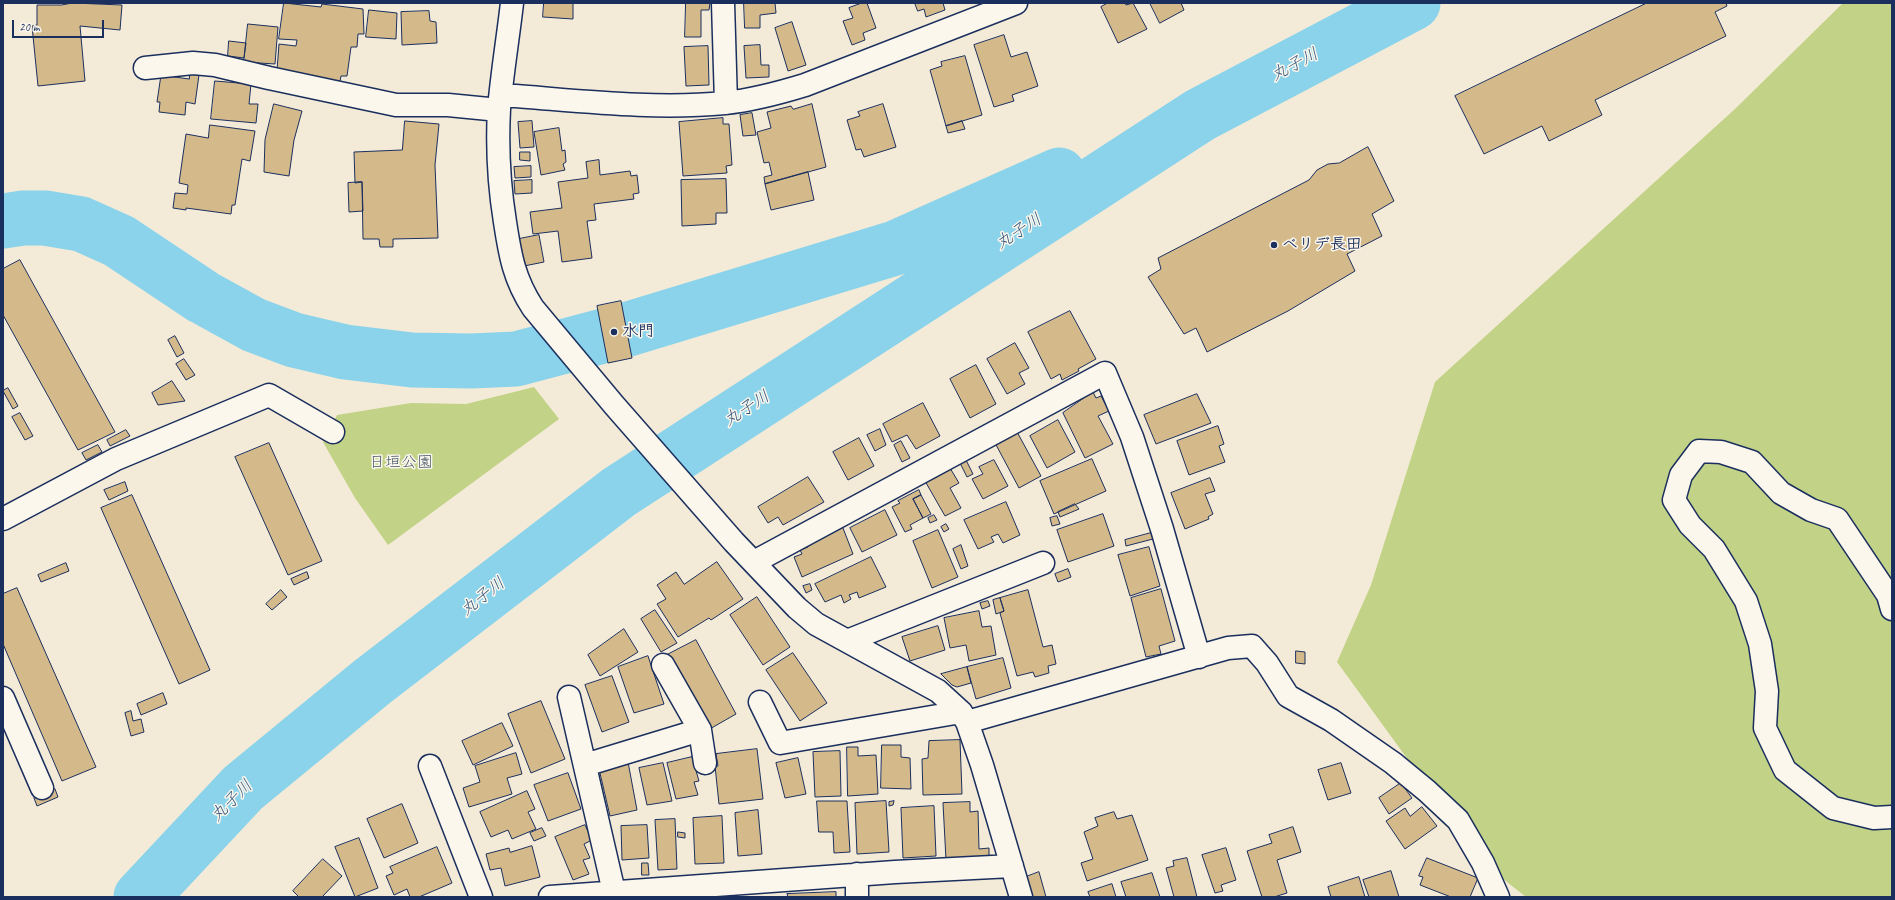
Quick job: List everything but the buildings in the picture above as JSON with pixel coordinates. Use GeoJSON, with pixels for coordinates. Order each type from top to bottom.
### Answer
{"type":"FeatureCollection","features":[{"type":"Feature","properties":{"kind":"street"},"geometry":{"type":"LineString","coordinates":[[512,3],[500,102],[500,191],[510,257],[523,293],[533,308],[586,373],[754,562],[797,608],[816,624],[938,692],[964,717],[1021,897]]}},
{"type":"Feature","properties":{"kind":"street"},"geometry":{"type":"LineString","coordinates":[[723,3],[726,103]]}},
{"type":"Feature","properties":{"kind":"street"},"geometry":{"type":"LineString","coordinates":[[145,68],[193,63],[215,65],[396,105],[448,105],[500,102],[664,105],[726,103],[770,95],[805,85],[1016,3]]}},
{"type":"Feature","properties":{"kind":"street"},"geometry":{"type":"LineString","coordinates":[[754,562],[1105,373],[1132,437],[1162,529],[1199,657]]}},
{"type":"Feature","properties":{"kind":"street"},"geometry":{"type":"LineString","coordinates":[[3,519],[116,459],[269,395],[333,432]]}},
{"type":"Feature","properties":{"kind":"street"},"geometry":{"type":"LineString","coordinates":[[1892,609],[1888,595],[1837,519],[1811,510],[1781,493],[1752,462],[1721,452],[1699,451],[1681,475],[1674,500],[1690,525],[1714,549],[1746,601],[1760,644],[1767,691],[1765,728],[1785,770],[1833,808],[1874,818],[1892,817]]}},
{"type":"Feature","properties":{"kind":"street"},"geometry":{"type":"LineString","coordinates":[[847,642],[1043,563]]}},
{"type":"Feature","properties":{"kind":"street"},"geometry":{"type":"LineString","coordinates":[[760,702],[780,743],[964,717],[1199,657],[1228,648],[1252,646],[1267,663],[1288,696],[1331,720],[1394,763],[1458,820],[1483,863],[1498,897]]}},
{"type":"Feature","properties":{"kind":"street"},"geometry":{"type":"LineString","coordinates":[[663,665],[700,730],[705,763]]}},
{"type":"Feature","properties":{"kind":"street"},"geometry":{"type":"LineString","coordinates":[[569,697],[614,892]]}},
{"type":"Feature","properties":{"kind":"street"},"geometry":{"type":"LineString","coordinates":[[3,698],[42,788]]}},
{"type":"Feature","properties":{"kind":"street"},"geometry":{"type":"LineString","coordinates":[[585,765],[700,730]]}},
{"type":"Feature","properties":{"kind":"street"},"geometry":{"type":"LineString","coordinates":[[430,766],[481,897]]}},
{"type":"Feature","properties":{"kind":"street"},"geometry":{"type":"LineString","coordinates":[[550,897],[856,874],[1012,866]]}},
{"type":"Feature","properties":{"kind":"street"},"geometry":{"type":"LineString","coordinates":[[856,874],[857,897]]}},
{"type":"Feature","properties":{"kind":"green space"},"geometry":{"type":"Polygon","coordinates":[[[1843,3],[1892,3],[1892,897],[1526,897],[1483,863],[1337,662],[1371,585],[1435,382],[1736,108],[1843,3]]]}},
{"type":"Feature","properties":{"kind":"green space","name":"日垣公園"},"geometry":{"type":"Polygon","coordinates":[[[534,387],[559,419],[388,545],[355,498],[323,442],[337,415],[411,403],[466,404],[534,387]]]}},
{"type":"Feature","properties":{"kind":"waterway","name":"丸子川"},"geometry":{"type":"LineString","coordinates":[[141,897],[243,788],[372,682],[619,492],[1200,115],[1413,3]]}},
{"type":"Feature","properties":{"kind":"waterway"},"geometry":{"type":"LineString","coordinates":[[3,221],[23,218],[45,218],[81,224],[119,241],[203,297],[254,325],[294,340],[345,352],[412,360],[471,361],[516,359],[622,331],[895,248],[1059,175]]}},
{"type":"Feature","properties":{"kind":"place","name":"ベリデ長田"},"geometry":{"type":"Point","coordinates":[1274,245]}},
{"type":"Feature","properties":{"kind":"place","name":"水門"},"geometry":{"type":"Point","coordinates":[614,332]}}]}
